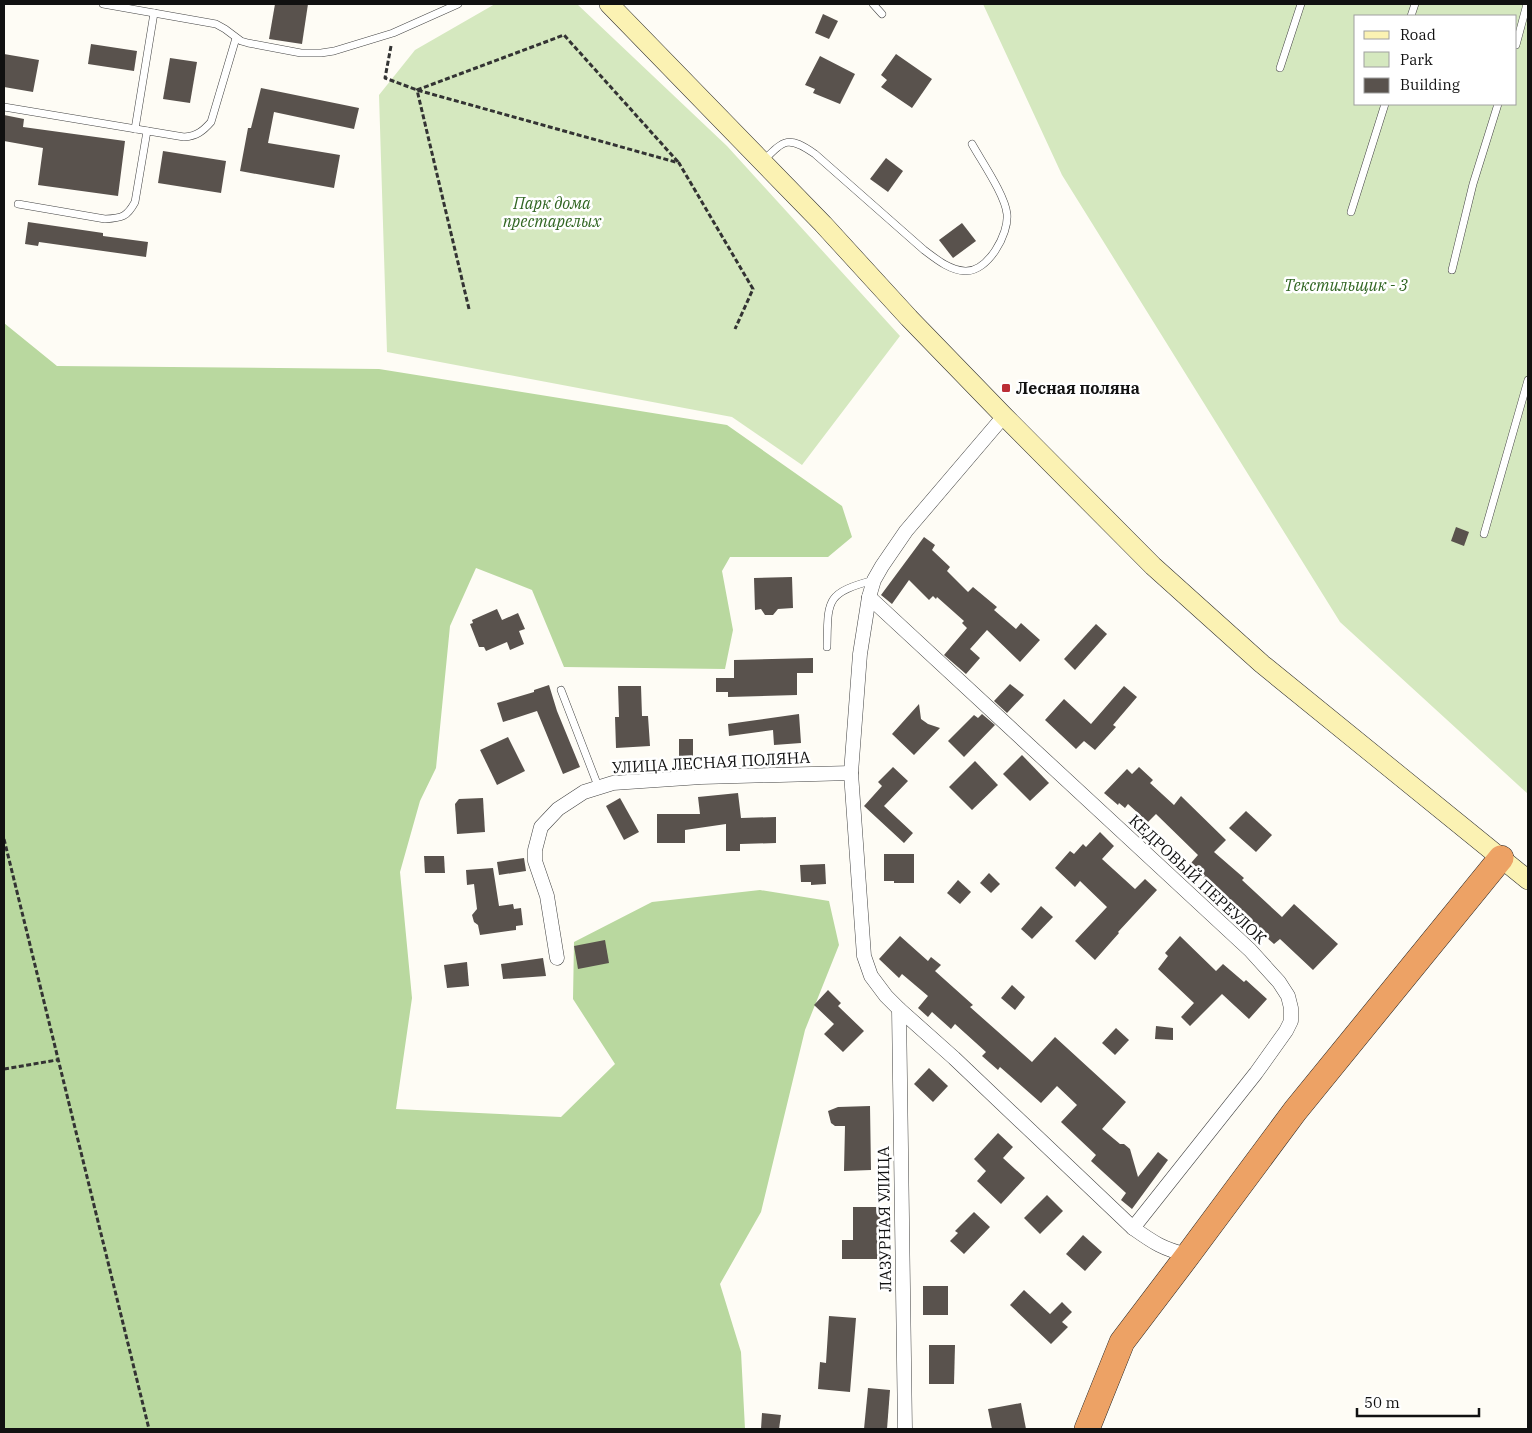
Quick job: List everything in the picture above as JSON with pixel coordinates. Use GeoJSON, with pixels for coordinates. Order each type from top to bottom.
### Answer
{"type":"FeatureCollection","features":[{"type":"Feature","properties":{"kind":"highway"},"geometry":{"type":"LineString","coordinates":[[1087,1429],[1122,1342],[1295,1111],[1501,858]]}},
{"type":"Feature","properties":{"kind":"main road"},"geometry":{"type":"LineString","coordinates":[[608,4],[823,224],[909,318],[1152,566],[1262,664],[1528,880]]}},
{"type":"Feature","properties":{"kind":"street"},"geometry":{"type":"LineString","coordinates":[[1004,416],[890,552],[874,580],[869,597],[860,654],[851,773],[864,956],[871,976],[886,996],[1133,1228],[1168,1251],[1188,1255]]}},
{"type":"Feature","properties":{"kind":"street","name":"КЕДРОВЫЙ ПЕРЕУЛОК"},"geometry":{"type":"LineString","coordinates":[[869,597],[1250,950],[1279,982],[1288,996],[1291,1008],[1291,1021],[1286,1031],[1256,1073],[1133,1228]]}},
{"type":"Feature","properties":{"kind":"street","name":"УЛИЦА ЛЕСНАЯ ПОЛЯНА"},"geometry":{"type":"LineString","coordinates":[[557,958],[548,896],[535,861],[535,850],[541,827],[558,809],[584,792],[598,786],[627,782],[851,773]]}},
{"type":"Feature","properties":{"kind":"street","name":"ЛАЗУРНАЯ УЛИЦА"},"geometry":{"type":"LineString","coordinates":[[899,1009],[905,1429]]}},
{"type":"Feature","properties":{"kind":"lane"},"geometry":{"type":"LineString","coordinates":[[103,4],[216,24],[241,42],[311,54],[334,51],[393,33],[458,4]]}},
{"type":"Feature","properties":{"kind":"lane"},"geometry":{"type":"LineString","coordinates":[[873,4],[882,14]]}},
{"type":"Feature","properties":{"kind":"lane"},"geometry":{"type":"LineString","coordinates":[[1280,68],[1301,4]]}},
{"type":"Feature","properties":{"kind":"lane"},"geometry":{"type":"LineString","coordinates":[[1517,41],[1527,4]]}},
{"type":"Feature","properties":{"kind":"lane"},"geometry":{"type":"LineString","coordinates":[[135,129],[154,13]]}},
{"type":"Feature","properties":{"kind":"lane"},"geometry":{"type":"LineString","coordinates":[[4,107],[184,138],[191,137],[203,132],[211,122],[236,38]]}},
{"type":"Feature","properties":{"kind":"lane"},"geometry":{"type":"LineString","coordinates":[[1351,212],[1385,105]]}},
{"type":"Feature","properties":{"kind":"lane"},"geometry":{"type":"LineString","coordinates":[[1452,270],[1473,184],[1498,105]]}},
{"type":"Feature","properties":{"kind":"lane"},"geometry":{"type":"LineString","coordinates":[[18,204],[106,219],[125,216],[130,211],[134,202],[147,131]]}},
{"type":"Feature","properties":{"kind":"lane"},"geometry":{"type":"LineString","coordinates":[[763,162],[779,145],[793,142],[801,144],[815,154],[924,250],[939,261],[964,271],[974,269],[984,263],[994,252],[1001,241],[1006,227],[1007,213],[1003,201],[972,144]]}},
{"type":"Feature","properties":{"kind":"lane"},"geometry":{"type":"LineString","coordinates":[[1484,534],[1528,380]]}},
{"type":"Feature","properties":{"kind":"lane"},"geometry":{"type":"LineString","coordinates":[[826,647],[830,603],[845,590],[874,580]]}},
{"type":"Feature","properties":{"kind":"lane"},"geometry":{"type":"LineString","coordinates":[[561,690],[598,786]]}},
{"type":"Feature","properties":{"kind":"path"},"geometry":{"type":"LineString","coordinates":[[393,33],[384,78],[417,90],[679,163]]}},
{"type":"Feature","properties":{"kind":"path"},"geometry":{"type":"LineString","coordinates":[[417,90],[564,35],[679,163],[753,289],[735,329]]}},
{"type":"Feature","properties":{"kind":"path"},"geometry":{"type":"LineString","coordinates":[[417,90],[469,308]]}},
{"type":"Feature","properties":{"kind":"path"},"geometry":{"type":"LineString","coordinates":[[4,839],[149,1429]]}},
{"type":"Feature","properties":{"kind":"path"},"geometry":{"type":"LineString","coordinates":[[4,1070],[57,1060]]}},
{"type":"Feature","properties":{"kind":"green space","name":"Парк дома престарелых"},"geometry":{"type":"Polygon","coordinates":[[[495,4],[577,4],[727,146],[900,336],[802,465],[732,417],[387,352],[379,95],[415,50],[495,4]]]}},
{"type":"Feature","properties":{"kind":"green space","name":"Текстильщик - 3"},"geometry":{"type":"Polygon","coordinates":[[[983,4],[1528,4],[1528,794],[1340,622],[1062,175],[983,4]]]}},
{"type":"Feature","properties":{"kind":"green space"},"geometry":{"type":"Polygon","coordinates":[[[4,323],[57,366],[379,369],[727,425],[842,506],[852,537],[828,557],[730,557],[722,571],[733,630],[725,669],[564,667],[532,590],[476,568],[450,626],[436,768],[420,801],[400,872],[412,998],[396,1109],[561,1117],[615,1064],[573,999],[574,942],[652,902],[760,890],[829,901],[839,945],[805,1030],[761,1212],[720,1284],[741,1352],[745,1429],[4,1429],[4,323]]]}},
{"type":"Feature","properties":{"kind":"building"},"geometry":{"type":"Polygon","coordinates":[[[275,4],[308,4],[302,44],[269,39],[275,4]]]}},
{"type":"Feature","properties":{"kind":"building"},"geometry":{"type":"Polygon","coordinates":[[[823,14],[838,21],[829,39],[815,33],[823,14]]]}},
{"type":"Feature","properties":{"kind":"building"},"geometry":{"type":"Polygon","coordinates":[[[91,44],[137,51],[134,71],[88,64],[91,44]]]}},
{"type":"Feature","properties":{"kind":"building"},"geometry":{"type":"Polygon","coordinates":[[[4,54],[39,60],[33,92],[4,87],[4,54]]]}},
{"type":"Feature","properties":{"kind":"building"},"geometry":{"type":"Polygon","coordinates":[[[896,54],[932,79],[912,108],[881,87],[887,80],[881,75],[896,54]]]}},
{"type":"Feature","properties":{"kind":"building"},"geometry":{"type":"Polygon","coordinates":[[[820,56],[855,74],[840,104],[813,93],[815,89],[805,85],[820,56]]]}},
{"type":"Feature","properties":{"kind":"building"},"geometry":{"type":"Polygon","coordinates":[[[170,58],[197,62],[190,103],[163,99],[170,58]]]}},
{"type":"Feature","properties":{"kind":"building"},"geometry":{"type":"Polygon","coordinates":[[[261,88],[359,108],[354,129],[274,112],[268,143],[340,155],[334,188],[240,171],[248,128],[251,128],[261,88]]]}},
{"type":"Feature","properties":{"kind":"building"},"geometry":{"type":"Polygon","coordinates":[[[4,115],[24,119],[23,127],[125,141],[118,196],[38,185],[43,148],[4,141],[4,115]]]}},
{"type":"Feature","properties":{"kind":"building"},"geometry":{"type":"Polygon","coordinates":[[[163,151],[226,161],[221,193],[158,183],[163,151]]]}},
{"type":"Feature","properties":{"kind":"building"},"geometry":{"type":"Polygon","coordinates":[[[886,158],[903,171],[888,192],[870,179],[886,158]]]}},
{"type":"Feature","properties":{"kind":"building"},"geometry":{"type":"Polygon","coordinates":[[[28,222],[148,242],[146,257],[39,242],[38,246],[25,244],[28,222]]]}},
{"type":"Feature","properties":{"kind":"building"},"geometry":{"type":"Polygon","coordinates":[[[962,223],[976,241],[953,258],[939,240],[962,223]]]}},
{"type":"Feature","properties":{"kind":"building"},"geometry":{"type":"Polygon","coordinates":[[[1456,527],[1469,532],[1464,546],[1451,541],[1456,527]]]}},
{"type":"Feature","properties":{"kind":"building"},"geometry":{"type":"Polygon","coordinates":[[[924,537],[935,545],[932,550],[950,567],[947,571],[968,592],[973,587],[997,607],[994,610],[1016,629],[1021,623],[1040,640],[1020,662],[987,630],[970,649],[980,658],[966,674],[944,655],[967,628],[962,623],[964,621],[937,597],[936,599],[933,596],[929,600],[909,580],[892,604],[881,595],[924,537]]]}},
{"type":"Feature","properties":{"kind":"building"},"geometry":{"type":"Polygon","coordinates":[[[792,577],[793,608],[778,609],[773,615],[765,615],[761,609],[755,610],[754,578],[792,577]]]}},
{"type":"Feature","properties":{"kind":"building"},"geometry":{"type":"Polygon","coordinates":[[[497,609],[502,620],[518,613],[525,629],[519,631],[524,644],[510,650],[507,642],[486,651],[484,647],[479,647],[470,624],[473,623],[472,620],[497,609]]]}},
{"type":"Feature","properties":{"kind":"building"},"geometry":{"type":"Polygon","coordinates":[[[1096,624],[1107,634],[1075,670],[1064,659],[1096,624]]]}},
{"type":"Feature","properties":{"kind":"building"},"geometry":{"type":"Polygon","coordinates":[[[813,658],[813,673],[797,673],[797,695],[728,697],[728,692],[716,692],[716,678],[734,678],[734,660],[813,658]]]}},
{"type":"Feature","properties":{"kind":"building"},"geometry":{"type":"Polygon","coordinates":[[[1010,684],[1024,695],[1007,713],[994,701],[1010,684]]]}},
{"type":"Feature","properties":{"kind":"building"},"geometry":{"type":"Polygon","coordinates":[[[549,685],[557,711],[580,767],[563,774],[537,711],[503,722],[497,703],[534,692],[534,690],[549,685]]]}},
{"type":"Feature","properties":{"kind":"building"},"geometry":{"type":"Polygon","coordinates":[[[618,686],[641,686],[642,716],[648,716],[650,746],[616,748],[615,717],[619,717],[618,686]]]}},
{"type":"Feature","properties":{"kind":"building"},"geometry":{"type":"Polygon","coordinates":[[[1124,686],[1137,697],[1113,725],[1116,727],[1095,750],[1084,741],[1076,749],[1045,720],[1064,699],[1091,724],[1124,686]]]}},
{"type":"Feature","properties":{"kind":"building"},"geometry":{"type":"Polygon","coordinates":[[[919,704],[921,719],[928,724],[940,728],[914,755],[892,734],[919,704]]]}},
{"type":"Feature","properties":{"kind":"building"},"geometry":{"type":"Polygon","coordinates":[[[799,714],[801,743],[774,745],[773,730],[729,736],[728,724],[799,714]]]}},
{"type":"Feature","properties":{"kind":"building"},"geometry":{"type":"Polygon","coordinates":[[[982,714],[995,725],[964,757],[948,741],[974,715],[978,718],[982,714]]]}},
{"type":"Feature","properties":{"kind":"building"},"geometry":{"type":"Polygon","coordinates":[[[508,737],[525,771],[497,785],[480,750],[508,737]]]}},
{"type":"Feature","properties":{"kind":"building"},"geometry":{"type":"Polygon","coordinates":[[[679,739],[693,739],[693,759],[679,759],[679,739]]]}},
{"type":"Feature","properties":{"kind":"building"},"geometry":{"type":"Polygon","coordinates":[[[1022,755],[1049,783],[1030,801],[1003,774],[1022,755]]]}},
{"type":"Feature","properties":{"kind":"building"},"geometry":{"type":"Polygon","coordinates":[[[975,761],[998,785],[972,810],[949,787],[975,761]]]}},
{"type":"Feature","properties":{"kind":"building"},"geometry":{"type":"Polygon","coordinates":[[[893,767],[908,781],[884,806],[913,833],[904,843],[864,806],[882,786],[878,782],[893,767]]]}},
{"type":"Feature","properties":{"kind":"building"},"geometry":{"type":"Polygon","coordinates":[[[1139,767],[1153,780],[1150,783],[1174,805],[1181,796],[1226,840],[1214,852],[1244,878],[1242,880],[1282,917],[1294,904],[1338,944],[1313,970],[1280,939],[1274,944],[1208,887],[1210,884],[1203,878],[1205,876],[1191,863],[1198,855],[1156,814],[1148,822],[1128,804],[1125,808],[1119,803],[1118,805],[1104,793],[1127,769],[1132,774],[1139,767]]]}},
{"type":"Feature","properties":{"kind":"building"},"geometry":{"type":"Polygon","coordinates":[[[738,793],[741,818],[776,817],[776,843],[740,844],[740,851],[726,851],[726,824],[685,830],[685,843],[657,843],[657,814],[700,814],[698,797],[738,793]]]}},
{"type":"Feature","properties":{"kind":"building"},"geometry":{"type":"Polygon","coordinates":[[[483,798],[485,832],[457,834],[455,804],[459,799],[483,798]]]}},
{"type":"Feature","properties":{"kind":"building"},"geometry":{"type":"Polygon","coordinates":[[[620,798],[639,832],[624,840],[606,806],[620,798]]]}},
{"type":"Feature","properties":{"kind":"building"},"geometry":{"type":"Polygon","coordinates":[[[1246,811],[1272,835],[1256,852],[1229,828],[1246,811]]]}},
{"type":"Feature","properties":{"kind":"building"},"geometry":{"type":"Polygon","coordinates":[[[1100,832],[1114,846],[1102,859],[1135,889],[1145,879],[1157,890],[1095,960],[1075,941],[1107,907],[1080,881],[1075,887],[1055,868],[1070,851],[1074,854],[1083,844],[1086,847],[1100,832]]]}},
{"type":"Feature","properties":{"kind":"building"},"geometry":{"type":"Polygon","coordinates":[[[884,854],[914,854],[914,883],[884,881],[884,854]]]}},
{"type":"Feature","properties":{"kind":"building"},"geometry":{"type":"Polygon","coordinates":[[[424,856],[444,856],[445,873],[425,873],[424,856]]]}},
{"type":"Feature","properties":{"kind":"building"},"geometry":{"type":"Polygon","coordinates":[[[524,858],[526,871],[499,875],[497,862],[524,858]]]}},
{"type":"Feature","properties":{"kind":"building"},"geometry":{"type":"Polygon","coordinates":[[[825,864],[826,884],[811,885],[811,882],[801,882],[800,865],[825,864]]]}},
{"type":"Feature","properties":{"kind":"building"},"geometry":{"type":"Polygon","coordinates":[[[493,868],[499,906],[513,904],[514,909],[521,908],[523,925],[516,926],[516,930],[480,935],[478,925],[474,922],[472,915],[477,909],[474,884],[467,885],[466,870],[493,868]]]}},
{"type":"Feature","properties":{"kind":"building"},"geometry":{"type":"Polygon","coordinates":[[[989,873],[1000,884],[991,893],[980,883],[989,873]]]}},
{"type":"Feature","properties":{"kind":"building"},"geometry":{"type":"Polygon","coordinates":[[[958,880],[971,892],[960,904],[947,893],[958,880]]]}},
{"type":"Feature","properties":{"kind":"building"},"geometry":{"type":"Polygon","coordinates":[[[1041,906],[1053,917],[1032,939],[1021,929],[1041,906]]]}},
{"type":"Feature","properties":{"kind":"building"},"geometry":{"type":"Polygon","coordinates":[[[900,936],[928,961],[931,957],[941,965],[935,971],[973,1005],[970,1007],[1032,1062],[1055,1037],[1126,1102],[1102,1129],[1120,1144],[1124,1144],[1130,1149],[1138,1177],[1158,1152],[1168,1160],[1132,1209],[1121,1200],[1126,1193],[1091,1161],[1096,1155],[1061,1122],[1077,1105],[1057,1086],[1041,1103],[1000,1067],[998,1070],[982,1056],[986,1052],[955,1024],[951,1029],[932,1012],[928,1017],[918,1008],[928,996],[902,974],[899,978],[879,959],[900,936]]]}},
{"type":"Feature","properties":{"kind":"building"},"geometry":{"type":"Polygon","coordinates":[[[1180,936],[1216,971],[1223,964],[1244,982],[1246,980],[1267,999],[1249,1019],[1222,994],[1190,1026],[1181,1017],[1194,1003],[1158,969],[1168,956],[1165,953],[1180,936]]]}},
{"type":"Feature","properties":{"kind":"building"},"geometry":{"type":"Polygon","coordinates":[[[605,940],[609,963],[578,969],[574,946],[605,940]]]}},
{"type":"Feature","properties":{"kind":"building"},"geometry":{"type":"Polygon","coordinates":[[[543,958],[546,976],[503,979],[501,964],[543,958]]]}},
{"type":"Feature","properties":{"kind":"building"},"geometry":{"type":"Polygon","coordinates":[[[467,962],[469,986],[447,988],[444,965],[467,962]]]}},
{"type":"Feature","properties":{"kind":"building"},"geometry":{"type":"Polygon","coordinates":[[[1012,985],[1025,997],[1015,1010],[1001,998],[1012,985]]]}},
{"type":"Feature","properties":{"kind":"building"},"geometry":{"type":"Polygon","coordinates":[[[828,990],[841,1003],[838,1006],[864,1031],[843,1052],[824,1034],[834,1024],[814,1005],[828,990]]]}},
{"type":"Feature","properties":{"kind":"building"},"geometry":{"type":"Polygon","coordinates":[[[1156,1026],[1173,1028],[1173,1040],[1155,1039],[1156,1026]]]}},
{"type":"Feature","properties":{"kind":"building"},"geometry":{"type":"Polygon","coordinates":[[[1116,1028],[1129,1040],[1115,1055],[1102,1043],[1116,1028]]]}},
{"type":"Feature","properties":{"kind":"building"},"geometry":{"type":"Polygon","coordinates":[[[929,1068],[948,1086],[933,1102],[914,1084],[929,1068]]]}},
{"type":"Feature","properties":{"kind":"building"},"geometry":{"type":"Polygon","coordinates":[[[870,1106],[871,1170],[844,1171],[845,1126],[835,1126],[831,1123],[828,1111],[838,1107],[870,1106]]]}},
{"type":"Feature","properties":{"kind":"building"},"geometry":{"type":"Polygon","coordinates":[[[998,1133],[1013,1147],[1003,1158],[1025,1178],[1001,1204],[977,1181],[986,1171],[974,1159],[998,1133]]]}},
{"type":"Feature","properties":{"kind":"building"},"geometry":{"type":"Polygon","coordinates":[[[1047,1195],[1063,1211],[1040,1234],[1024,1218],[1047,1195]]]}},
{"type":"Feature","properties":{"kind":"building"},"geometry":{"type":"Polygon","coordinates":[[[853,1207],[880,1207],[881,1259],[842,1259],[842,1240],[853,1240],[853,1207]]]}},
{"type":"Feature","properties":{"kind":"building"},"geometry":{"type":"Polygon","coordinates":[[[974,1212],[990,1227],[964,1254],[950,1241],[958,1233],[955,1231],[974,1212]]]}},
{"type":"Feature","properties":{"kind":"building"},"geometry":{"type":"Polygon","coordinates":[[[1083,1235],[1102,1252],[1085,1271],[1066,1254],[1083,1235]]]}},
{"type":"Feature","properties":{"kind":"building"},"geometry":{"type":"Polygon","coordinates":[[[923,1286],[948,1286],[948,1315],[923,1315],[923,1286]]]}},
{"type":"Feature","properties":{"kind":"building"},"geometry":{"type":"Polygon","coordinates":[[[1024,1290],[1050,1314],[1062,1302],[1072,1312],[1062,1322],[1068,1327],[1051,1344],[1010,1305],[1024,1290]]]}},
{"type":"Feature","properties":{"kind":"building"},"geometry":{"type":"Polygon","coordinates":[[[829,1316],[856,1318],[850,1392],[818,1389],[820,1362],[826,1363],[829,1316]]]}},
{"type":"Feature","properties":{"kind":"building"},"geometry":{"type":"Polygon","coordinates":[[[929,1345],[955,1345],[954,1384],[929,1384],[929,1345]]]}},
{"type":"Feature","properties":{"kind":"building"},"geometry":{"type":"Polygon","coordinates":[[[868,1388],[890,1390],[887,1429],[864,1429],[868,1388]]]}},
{"type":"Feature","properties":{"kind":"building"},"geometry":{"type":"Polygon","coordinates":[[[1021,1403],[1026,1429],[992,1429],[988,1409],[1021,1403]]]}},
{"type":"Feature","properties":{"kind":"building"},"geometry":{"type":"Polygon","coordinates":[[[762,1413],[781,1415],[779,1429],[761,1429],[762,1413]]]}},
{"type":"Feature","properties":{"kind":"place","name":"Лесная поляна"},"geometry":{"type":"Point","coordinates":[1006,388]}}]}
